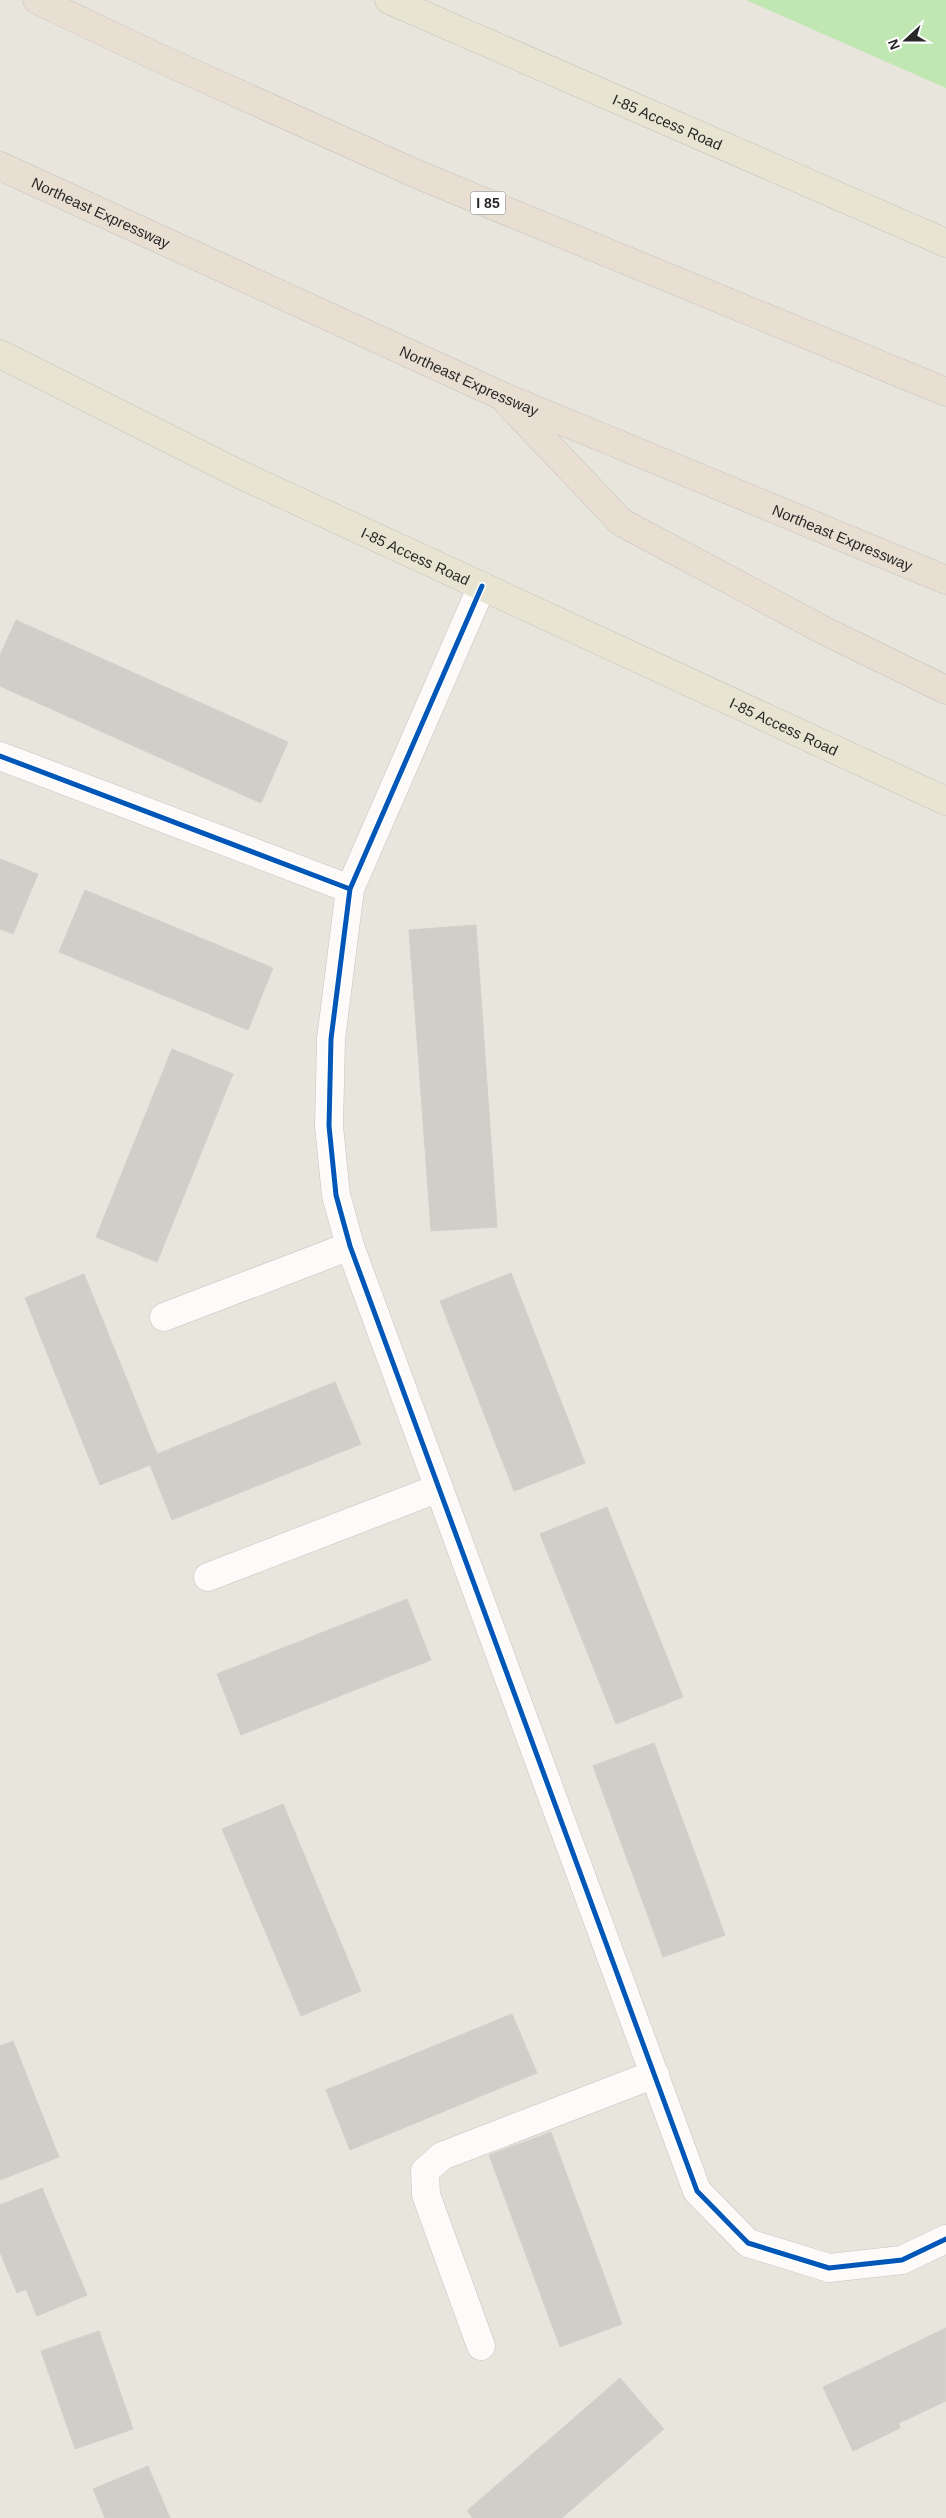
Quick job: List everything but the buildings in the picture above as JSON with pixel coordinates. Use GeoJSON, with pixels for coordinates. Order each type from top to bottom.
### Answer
{"type":"FeatureCollection","features":[{"type":"Feature","properties":{"kind":"highway","name":"I 85"},"geometry":{"type":"LineString","coordinates":[[37,0],[168,62],[419,175],[946,392]]}},
{"type":"Feature","properties":{"kind":"highway","name":"Northeast Expressway"},"geometry":{"type":"LineString","coordinates":[[0,166],[502,396],[946,580]]}},
{"type":"Feature","properties":{"kind":"highway"},"geometry":{"type":"LineString","coordinates":[[502,396],[621,522],[825,631],[946,690]]}},
{"type":"Feature","properties":{"kind":"main road","name":"I-85 Access Road"},"geometry":{"type":"LineString","coordinates":[[389,0],[946,243]]}},
{"type":"Feature","properties":{"kind":"main road","name":"I-85 Access Road"},"geometry":{"type":"LineString","coordinates":[[0,354],[237,473],[946,801]]}},
{"type":"Feature","properties":{"kind":"street"},"geometry":{"type":"LineString","coordinates":[[482,586],[350,889],[331,1039],[329,1126],[336,1195],[350,1246],[697,2191],[748,2243],[829,2268],[902,2260],[946,2239]]}},
{"type":"Feature","properties":{"kind":"street"},"geometry":{"type":"LineString","coordinates":[[0,756],[350,889]]}},
{"type":"Feature","properties":{"kind":"street"},"geometry":{"type":"LineString","coordinates":[[164,1317],[350,1246]]}},
{"type":"Feature","properties":{"kind":"street"},"geometry":{"type":"LineString","coordinates":[[208,1577],[439,1488]]}},
{"type":"Feature","properties":{"kind":"street"},"geometry":{"type":"LineString","coordinates":[[481,2346],[426,2194],[425,2171],[442,2156],[655,2074]]}},
{"type":"Feature","properties":{"kind":"green space"},"geometry":{"type":"Polygon","coordinates":[[[746,0],[946,0],[946,88],[746,0]]]}},
{"type":"Feature","properties":{"kind":"cycle path"},"geometry":{"type":"LineString","coordinates":[[482,586],[350,889],[331,1039],[329,1126],[336,1195],[350,1246],[697,2191],[748,2243],[829,2268],[902,2260],[946,2239]]}},
{"type":"Feature","properties":{"kind":"cycle path"},"geometry":{"type":"LineString","coordinates":[[0,756],[350,889]]}}]}
